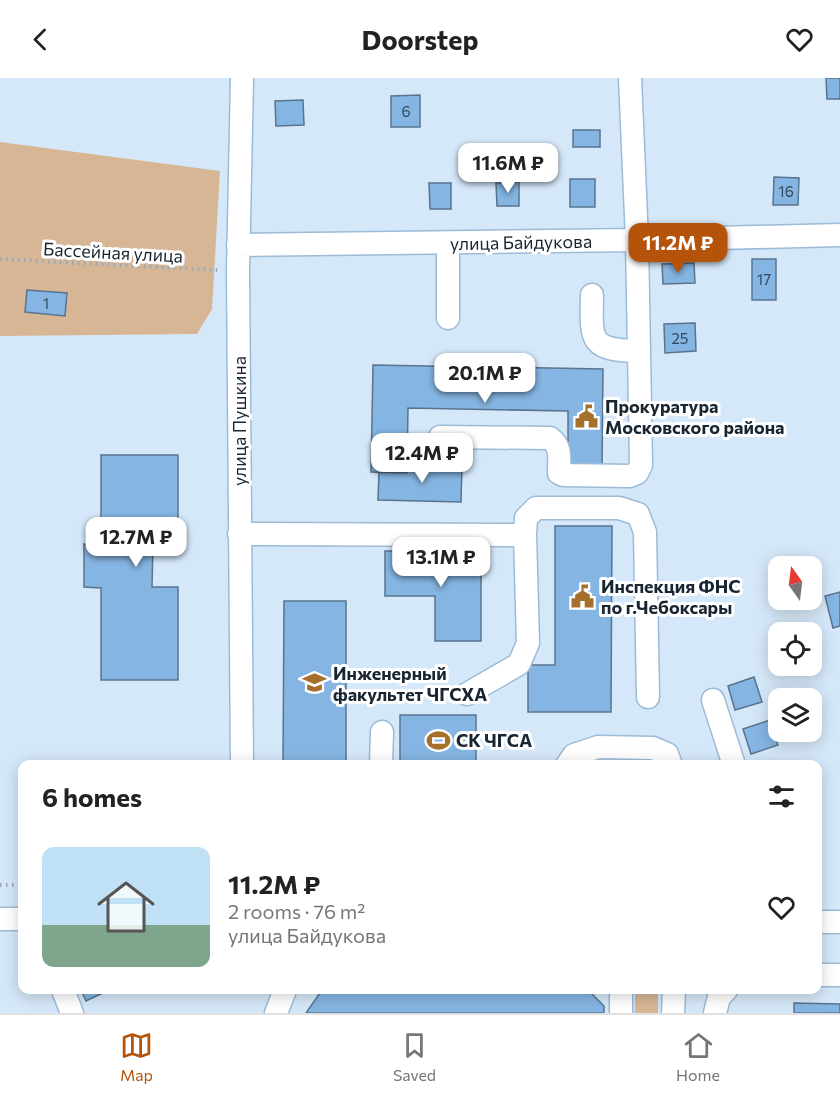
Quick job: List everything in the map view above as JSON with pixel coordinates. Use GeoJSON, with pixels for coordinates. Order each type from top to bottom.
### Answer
{"type":"FeatureCollection","features":[{"type":"Feature","properties":{"kind":"street","name":"улица Пушкина"},"geometry":{"type":"LineString","coordinates":[[242,78],[238,245],[243,760]]}},
{"type":"Feature","properties":{"kind":"street"},"geometry":{"type":"LineString","coordinates":[[440,437],[550,438],[557,444],[559,473],[563,475],[630,477],[637,473],[641,465],[639,351],[630,78]]}},
{"type":"Feature","properties":{"kind":"street","name":"улица Байдукова"},"geometry":{"type":"LineString","coordinates":[[238,245],[840,235]]}},
{"type":"Feature","properties":{"kind":"street"},"geometry":{"type":"LineString","coordinates":[[448,243],[448,318]]}},
{"type":"Feature","properties":{"kind":"street"},"geometry":{"type":"LineString","coordinates":[[592,295],[591,323],[594,336],[601,346],[612,350],[639,351]]}},
{"type":"Feature","properties":{"kind":"street"},"geometry":{"type":"LineString","coordinates":[[467,694],[519,664],[528,643],[526,518],[536,508],[619,508],[638,514],[645,532],[648,697]]}},
{"type":"Feature","properties":{"kind":"street"},"geometry":{"type":"LineString","coordinates":[[239,534],[525,535]]}},
{"type":"Feature","properties":{"kind":"street"},"geometry":{"type":"LineString","coordinates":[[713,700],[732,760]]}},
{"type":"Feature","properties":{"kind":"street"},"geometry":{"type":"LineString","coordinates":[[381,760],[382,732]]}},
{"type":"Feature","properties":{"kind":"street"},"geometry":{"type":"LineString","coordinates":[[570,760],[574,755],[598,747],[653,748],[666,754],[669,760]]}},
{"type":"Feature","properties":{"kind":"street"},"geometry":{"type":"LineString","coordinates":[[0,919],[18,919]]}},
{"type":"Feature","properties":{"kind":"street"},"geometry":{"type":"LineString","coordinates":[[822,922],[840,922]]}},
{"type":"Feature","properties":{"kind":"street"},"geometry":{"type":"LineString","coordinates":[[822,975],[840,975]]}},
{"type":"Feature","properties":{"kind":"street"},"geometry":{"type":"LineString","coordinates":[[65,994],[72,1013]]}},
{"type":"Feature","properties":{"kind":"street"},"geometry":{"type":"LineString","coordinates":[[276,1013],[283,994]]}},
{"type":"Feature","properties":{"kind":"street"},"geometry":{"type":"LineString","coordinates":[[621,994],[621,1013]]}},
{"type":"Feature","properties":{"kind":"street"},"geometry":{"type":"LineString","coordinates":[[674,994],[674,1013]]}},
{"type":"Feature","properties":{"kind":"street"},"geometry":{"type":"LineString","coordinates":[[715,1013],[722,994]]}},
{"type":"Feature","properties":{"kind":"path","name":"Бассейная улица"},"geometry":{"type":"LineString","coordinates":[[0,259],[225,270]]}},
{"type":"Feature","properties":{"kind":"path"},"geometry":{"type":"LineString","coordinates":[[0,885],[18,885]]}},
{"type":"Feature","properties":{"kind":"shaded area"},"geometry":{"type":"Polygon","coordinates":[[[0,142],[220,171],[212,309],[197,334],[0,336],[0,142]]]}},
{"type":"Feature","properties":{"kind":"shaded area"},"geometry":{"type":"Polygon","coordinates":[[[635,994],[658,994],[658,1013],[635,1013],[635,994]]]}},
{"type":"Feature","properties":{"kind":"building"},"geometry":{"type":"Polygon","coordinates":[[[826,78],[840,78],[840,99],[827,99],[826,78]]]}},
{"type":"Feature","properties":{"kind":"building"},"geometry":{"type":"Polygon","coordinates":[[[420,95],[420,127],[391,127],[391,96],[420,95]]]}},
{"type":"Feature","properties":{"kind":"building"},"geometry":{"type":"Polygon","coordinates":[[[303,100],[304,125],[276,126],[275,101],[303,100]]]}},
{"type":"Feature","properties":{"kind":"building"},"geometry":{"type":"Polygon","coordinates":[[[573,130],[600,130],[600,147],[573,147],[573,130]]]}},
{"type":"Feature","properties":{"kind":"building"},"geometry":{"type":"Polygon","coordinates":[[[774,177],[799,178],[798,205],[773,205],[774,177]]]}},
{"type":"Feature","properties":{"kind":"building"},"geometry":{"type":"Polygon","coordinates":[[[570,179],[595,179],[595,207],[570,207],[570,179]]]}},
{"type":"Feature","properties":{"kind":"building"},"geometry":{"type":"Polygon","coordinates":[[[519,182],[519,206],[497,206],[496,183],[519,182]]]}},
{"type":"Feature","properties":{"kind":"building"},"geometry":{"type":"Polygon","coordinates":[[[429,183],[451,183],[451,209],[430,209],[429,183]]]}},
{"type":"Feature","properties":{"kind":"building"},"geometry":{"type":"Polygon","coordinates":[[[752,259],[776,259],[776,300],[752,300],[752,259]]]}},
{"type":"Feature","properties":{"kind":"building"},"geometry":{"type":"Polygon","coordinates":[[[694,263],[695,283],[663,284],[662,264],[694,263]]]}},
{"type":"Feature","properties":{"kind":"building"},"geometry":{"type":"Polygon","coordinates":[[[27,290],[67,293],[65,316],[25,312],[27,290]]]}},
{"type":"Feature","properties":{"kind":"building"},"geometry":{"type":"Polygon","coordinates":[[[695,323],[696,351],[665,353],[664,324],[695,323]]]}},
{"type":"Feature","properties":{"kind":"building"},"geometry":{"type":"Polygon","coordinates":[[[373,365],[603,369],[602,470],[568,469],[568,411],[408,408],[407,473],[371,472],[373,365]]]}},
{"type":"Feature","properties":{"kind":"building"},"geometry":{"type":"Polygon","coordinates":[[[101,455],[178,455],[178,546],[153,545],[152,587],[178,587],[178,680],[101,680],[101,588],[84,587],[84,544],[101,545],[101,455]]]}},
{"type":"Feature","properties":{"kind":"building"},"geometry":{"type":"Polygon","coordinates":[[[408,465],[462,466],[461,502],[378,500],[379,472],[407,473],[408,465]]]}},
{"type":"Feature","properties":{"kind":"building","name":"Инспекция ФНС по г.Чебоксары"},"geometry":{"type":"Polygon","coordinates":[[[555,526],[612,526],[611,712],[528,712],[528,665],[555,665],[555,526]]]}},
{"type":"Feature","properties":{"kind":"building"},"geometry":{"type":"Polygon","coordinates":[[[385,551],[481,551],[481,641],[435,641],[435,596],[385,596],[385,551]]]}},
{"type":"Feature","properties":{"kind":"building"},"geometry":{"type":"Polygon","coordinates":[[[840,592],[840,626],[833,628],[825,596],[840,592]]]}},
{"type":"Feature","properties":{"kind":"building","name":"Инженерный факультет ЧГСХА"},"geometry":{"type":"Polygon","coordinates":[[[284,601],[346,601],[346,760],[283,760],[284,601]]]}},
{"type":"Feature","properties":{"kind":"building"},"geometry":{"type":"Polygon","coordinates":[[[754,677],[762,702],[735,710],[728,686],[754,677]]]}},
{"type":"Feature","properties":{"kind":"building","name":"СК ЧГСА"},"geometry":{"type":"Polygon","coordinates":[[[400,715],[476,715],[476,760],[400,760],[400,715]]]}},
{"type":"Feature","properties":{"kind":"building"},"geometry":{"type":"Polygon","coordinates":[[[768,721],[768,742],[777,742],[778,745],[751,754],[743,729],[768,721]]]}},
{"type":"Feature","properties":{"kind":"building"},"geometry":{"type":"Polygon","coordinates":[[[83,994],[101,994],[86,1001],[83,994]]]}},
{"type":"Feature","properties":{"kind":"building"},"geometry":{"type":"Polygon","coordinates":[[[319,994],[592,994],[604,1006],[604,1013],[306,1013],[319,994]]]}},
{"type":"Feature","properties":{"kind":"building"},"geometry":{"type":"Polygon","coordinates":[[[794,1003],[840,1004],[840,1013],[794,1013],[794,1003]]]}},
{"type":"Feature","properties":{"kind":"place","name":"Прокуратура Московского района"},"geometry":{"type":"Point","coordinates":[587,416]}},
{"type":"Feature","properties":{"kind":"place","name":"Инспекция ФНС по г.Чебоксары"},"geometry":{"type":"Point","coordinates":[583,596]}},
{"type":"Feature","properties":{"kind":"place","name":"Инженерный факультет ЧГСХА"},"geometry":{"type":"Point","coordinates":[315,683]}},
{"type":"Feature","properties":{"kind":"place","name":"СК ЧГСА"},"geometry":{"type":"Point","coordinates":[438,740]}}]}
